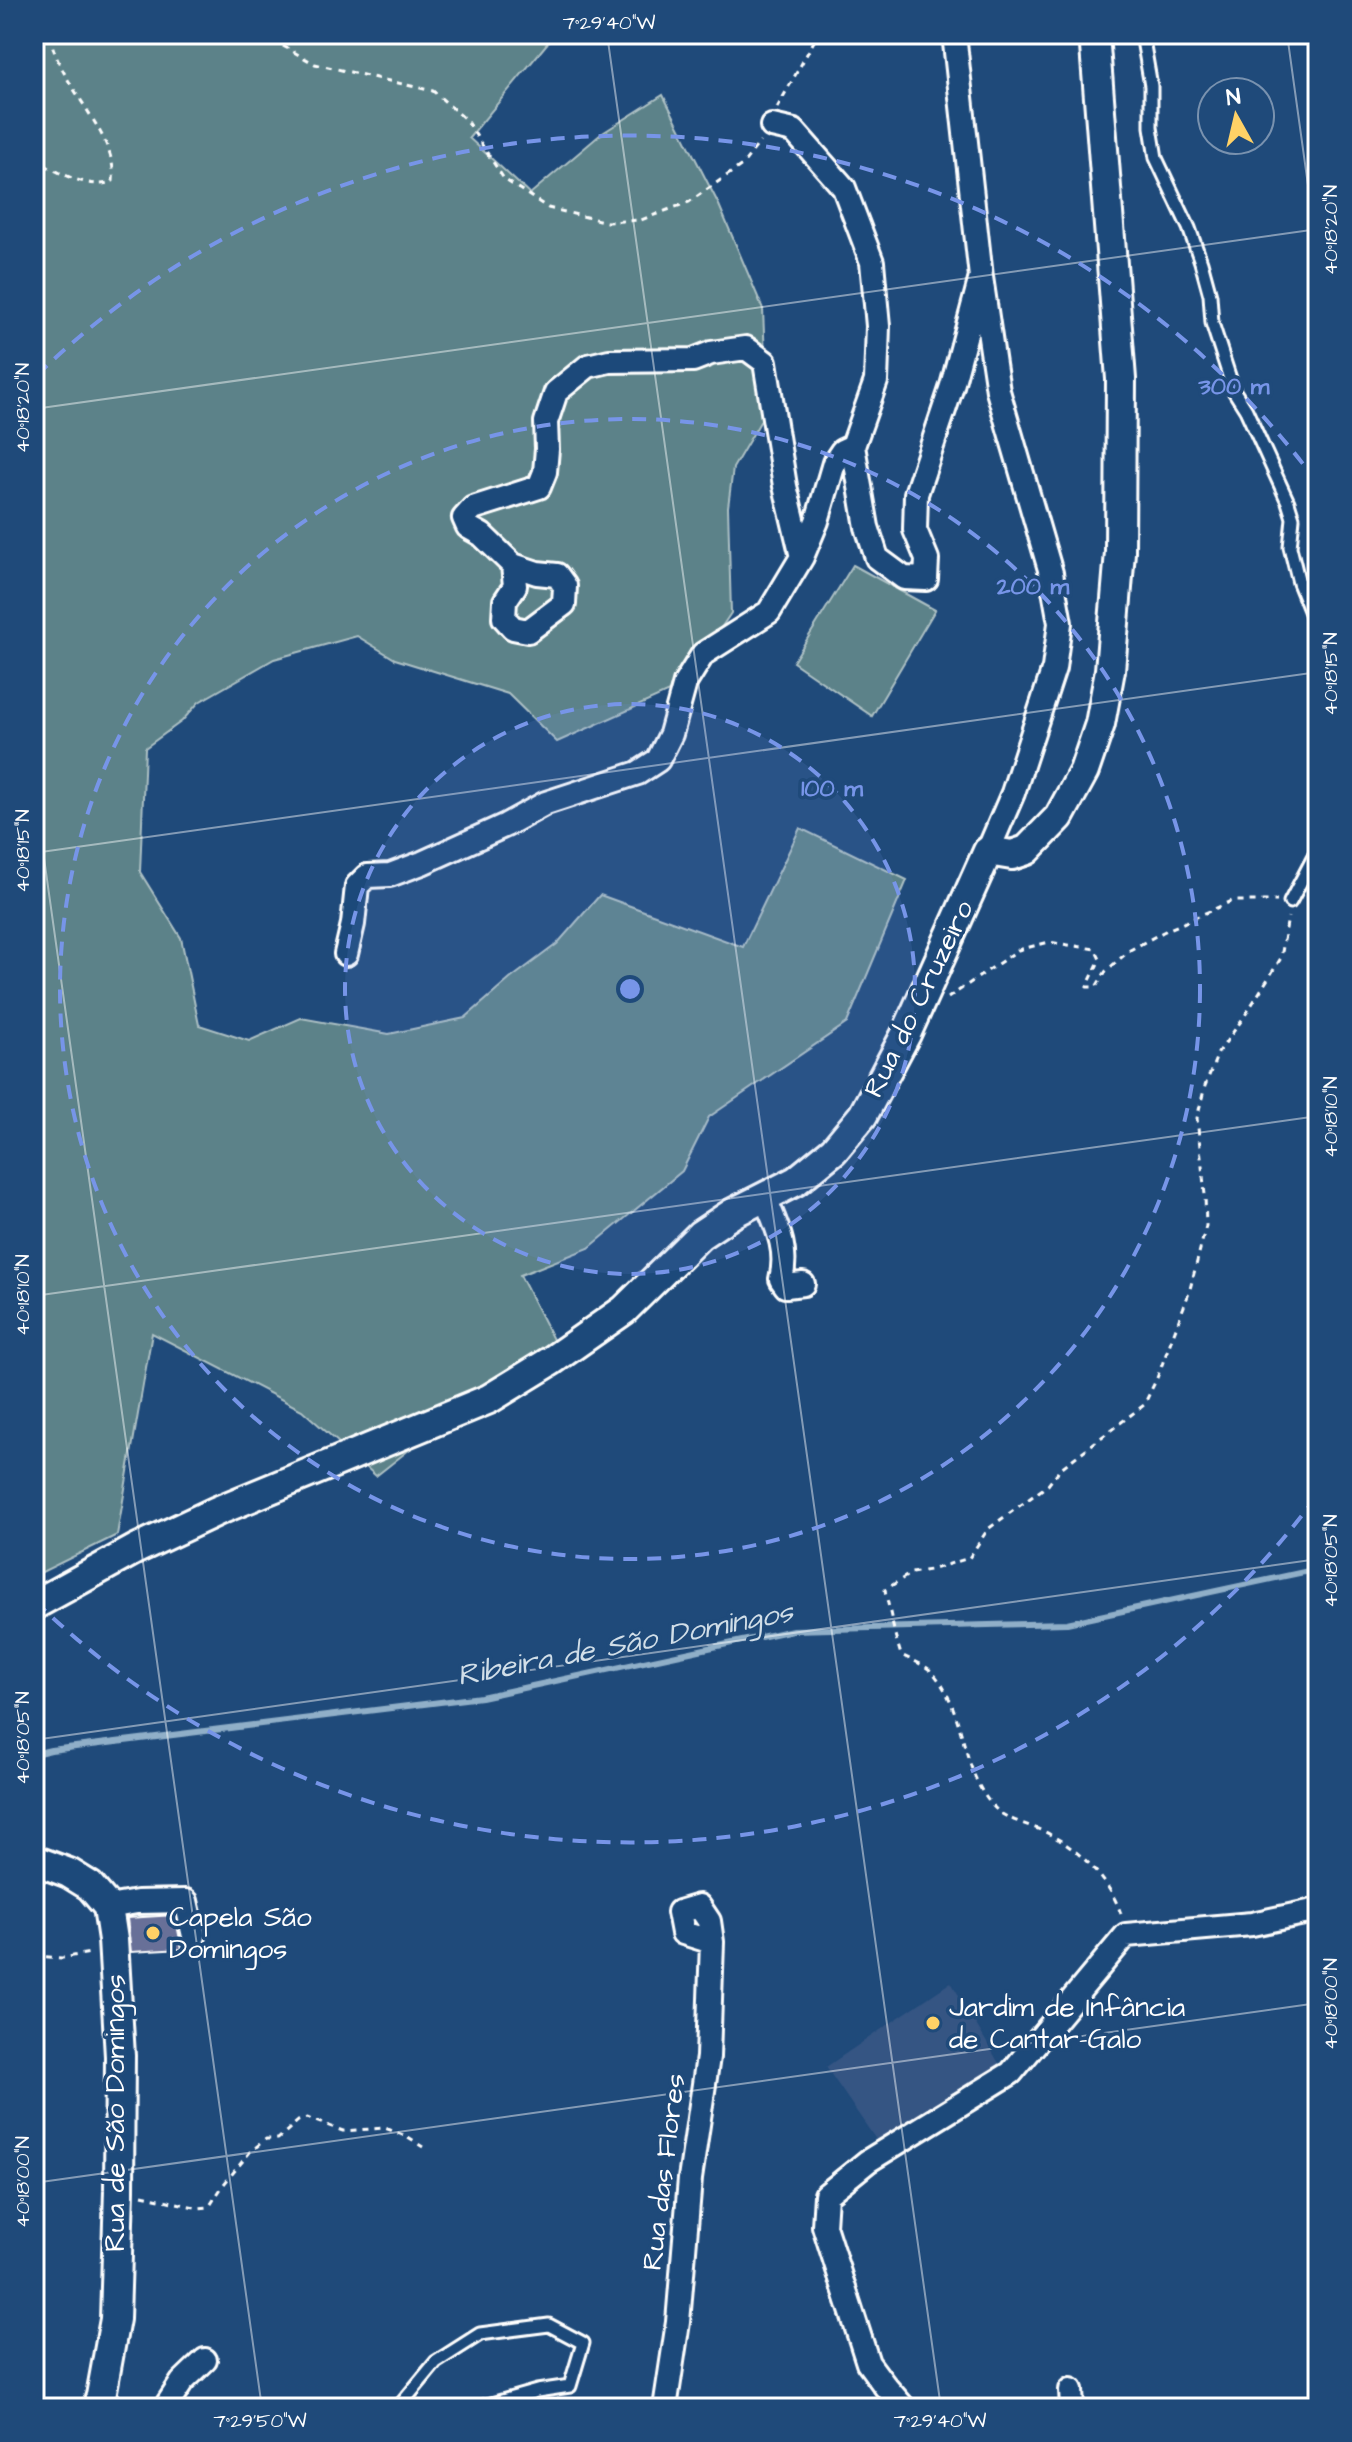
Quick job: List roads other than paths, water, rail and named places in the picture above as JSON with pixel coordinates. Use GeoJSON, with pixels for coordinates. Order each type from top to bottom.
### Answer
{"type":"FeatureCollection","features":[{"type":"Feature","properties":{"kind":"street","name":"Rua do Cruzeiro"},"geometry":{"type":"LineString","coordinates":[[34,1605],[136,1549],[217,1511],[489,1399],[624,1310],[700,1235],[805,1173],[834,1150],[870,1101],[919,1006],[1013,793],[1054,668],[1060,623],[1051,573],[998,391],[981,277],[954,34]]}},
{"type":"Feature","properties":{"kind":"street"},"geometry":{"type":"LineString","coordinates":[[988,851],[1012,855],[1027,850],[1059,817],[1084,771],[1100,724],[1110,670],[1120,552],[1121,379],[1094,34]]}},
{"type":"Feature","properties":{"kind":"street"},"geometry":{"type":"LineString","coordinates":[[772,126],[794,131],[844,188],[872,262],[878,326],[876,381],[853,446],[867,527],[877,558],[904,578],[926,579],[927,559],[915,530],[916,494],[952,386],[981,277]]}},
{"type":"Feature","properties":{"kind":"street"},"geometry":{"type":"LineString","coordinates":[[513,565],[482,535],[468,527],[464,518],[473,508],[539,487],[545,472],[546,422],[556,392],[588,366],[609,361],[693,360],[711,353],[746,348],[765,362],[785,486],[802,557]]}},
{"type":"Feature","properties":{"kind":"street"},"geometry":{"type":"LineString","coordinates":[[346,954],[357,886],[367,876],[390,875],[422,863],[546,803],[638,773],[658,760],[671,734],[685,683],[703,654],[769,612],[802,557],[817,521],[834,463],[842,451],[853,446]]}},
{"type":"Feature","properties":{"kind":"street"},"geometry":{"type":"LineString","coordinates":[[765,1198],[784,1251],[781,1279],[786,1286],[803,1284]]}},
{"type":"Feature","properties":{"kind":"street"},"geometry":{"type":"LineString","coordinates":[[34,1860],[69,1873],[90,1886],[108,1907],[137,1902],[186,1901],[194,1936]]}},
{"type":"Feature","properties":{"kind":"street","name":"Rua de São Domingos"},"geometry":{"type":"LineString","coordinates":[[97,2408],[115,2319],[119,2190],[120,2056],[114,1950],[108,1907]]}},
{"type":"Feature","properties":{"kind":"street"},"geometry":{"type":"LineString","coordinates":[[904,2408],[868,2363],[824,2226],[826,2195],[868,2161],[1011,2073],[1126,1935],[1252,1924],[1318,1910]]}},
{"type":"Feature","properties":{"kind":"street","name":"Rua das Flores"},"geometry":{"type":"LineString","coordinates":[[665,2408],[678,2322],[690,2179],[708,2057],[712,1942]]}},
{"type":"Feature","properties":{"kind":"street"},"geometry":{"type":"LineString","coordinates":[[165,2408],[182,2382],[205,2360]]}},
{"type":"Feature","properties":{"kind":"lane"},"geometry":{"type":"LineString","coordinates":[[1140,34],[1151,86],[1151,127],[1156,158],[1189,228],[1201,262],[1210,295],[1212,323],[1234,391],[1246,410],[1288,502],[1293,518],[1290,547],[1299,583],[1318,630]]}},
{"type":"Feature","properties":{"kind":"lane"},"geometry":{"type":"LineString","coordinates":[[1290,908],[1318,849]]}},
{"type":"Feature","properties":{"kind":"lane"},"geometry":{"type":"LineString","coordinates":[[398,2408],[436,2362],[480,2334],[549,2325],[583,2343],[570,2386],[537,2391],[477,2408]]}},
{"type":"Feature","properties":{"kind":"waterway","name":"Ribeira de São Domingos"},"geometry":{"type":"LineString","coordinates":[[34,1754],[481,1697],[793,1630],[1067,1623],[1318,1569]]}},
{"type":"Feature","properties":{"kind":"place","name":"Capela São Domingos"},"geometry":{"type":"Point","coordinates":[153,1933]}},
{"type":"Feature","properties":{"kind":"place","name":"Jardim de Infância de Cantar-Galo"},"geometry":{"type":"Point","coordinates":[933,2023]}}]}
